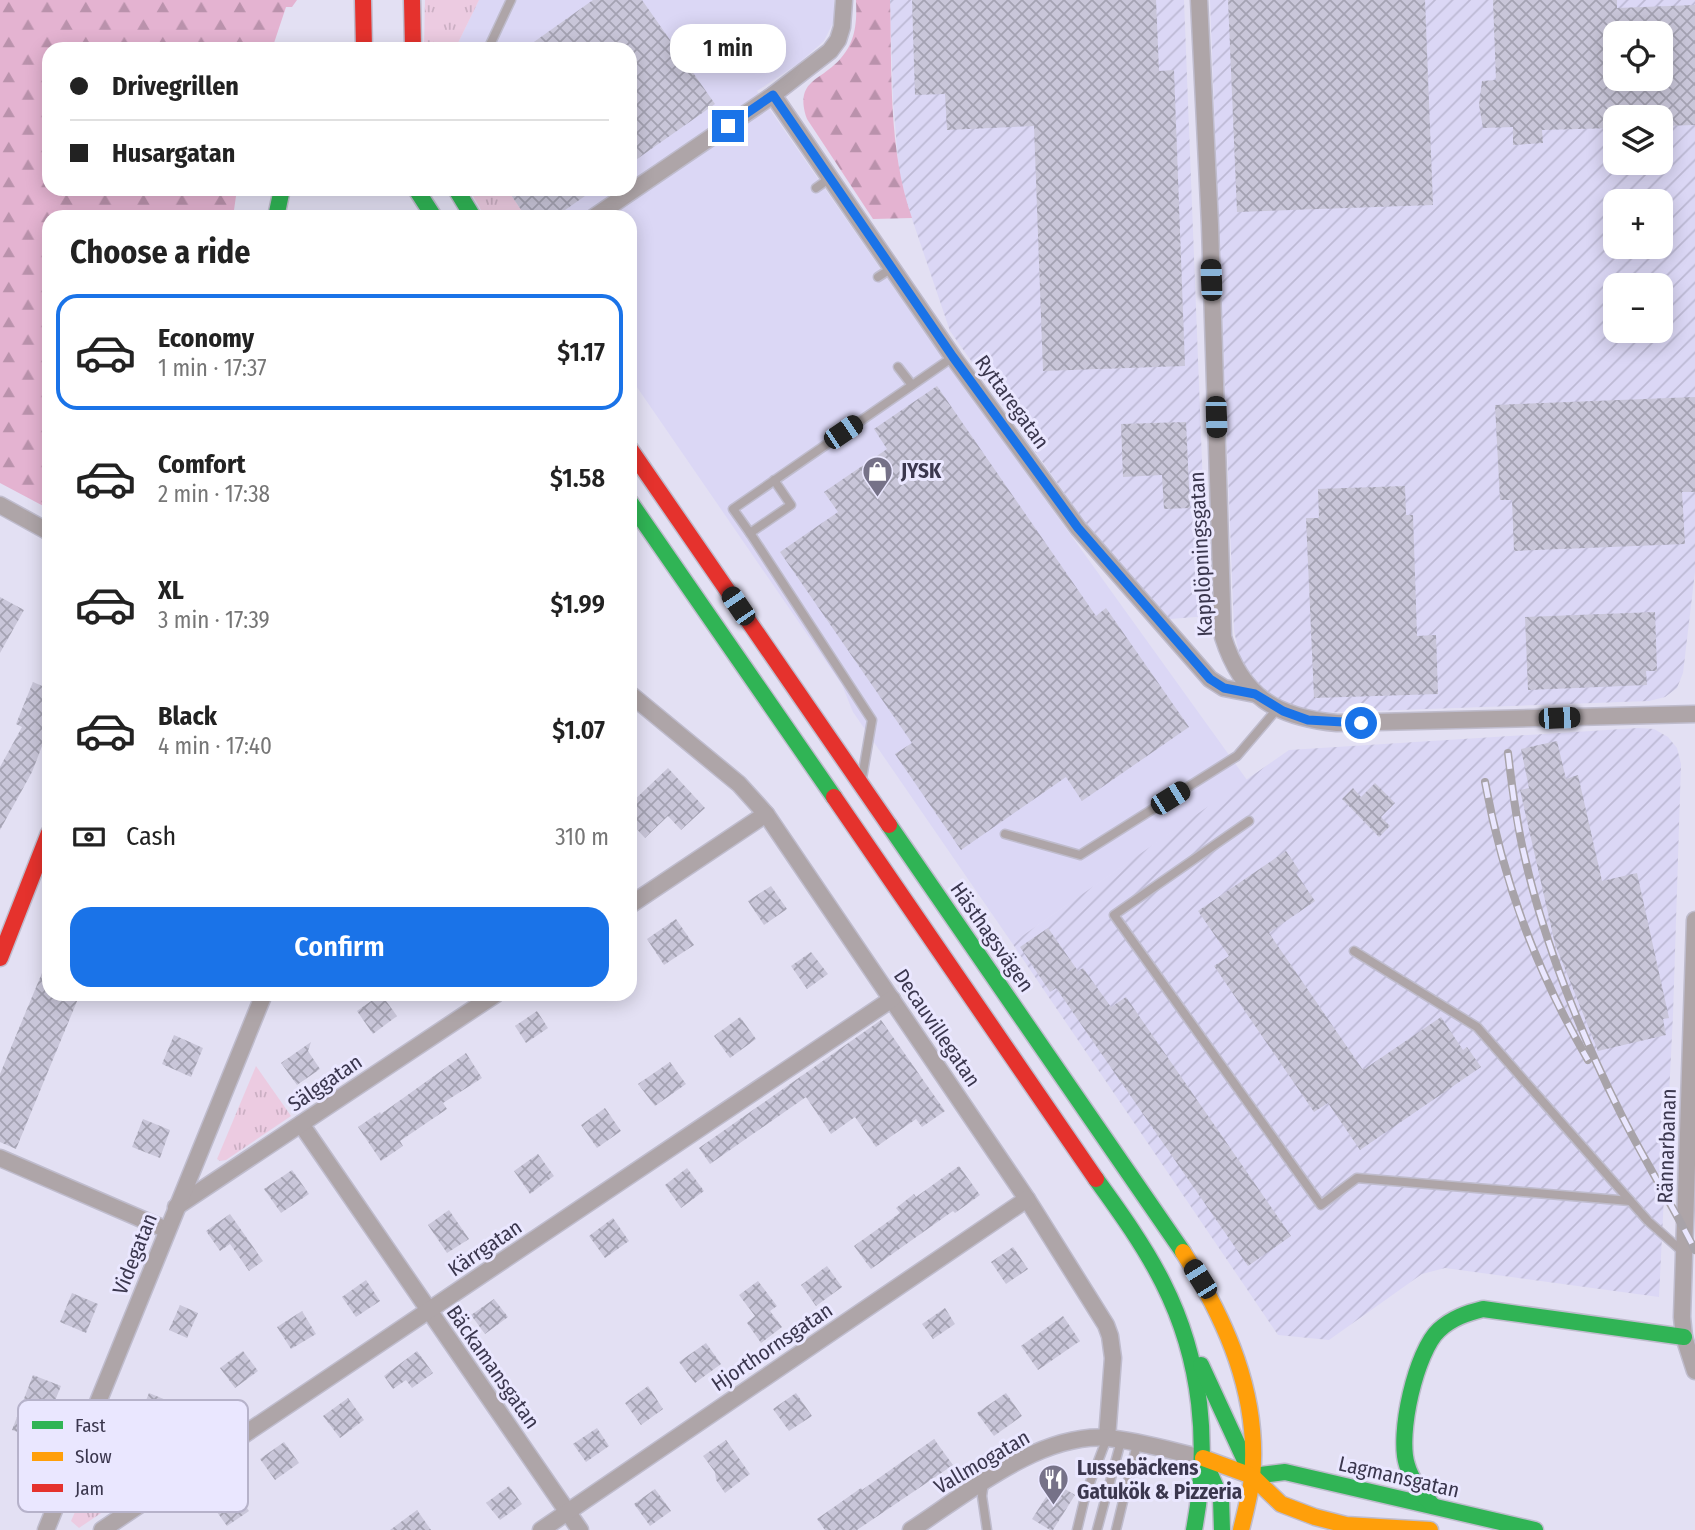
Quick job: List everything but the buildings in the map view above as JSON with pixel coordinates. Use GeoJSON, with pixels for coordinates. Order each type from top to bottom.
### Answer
{"type":"FeatureCollection","features":[{"type":"Feature","properties":{"kind":"main road"},"geometry":{"type":"LineString","coordinates":[[363,0],[363,42]]}},
{"type":"Feature","properties":{"kind":"main road"},"geometry":{"type":"LineString","coordinates":[[412,0],[413,42]]}},
{"type":"Feature","properties":{"kind":"main road","name":"Hästhagsvägen"},"geometry":{"type":"LineString","coordinates":[[637,459],[1180,1247],[1210,1295],[1229,1335],[1242,1375],[1249,1414],[1252,1476],[1241,1530]]}},
{"type":"Feature","properties":{"kind":"main road"},"geometry":{"type":"LineString","coordinates":[[637,512],[1148,1257],[1176,1311],[1252,1476]]}},
{"type":"Feature","properties":{"kind":"main road"},"geometry":{"type":"LineString","coordinates":[[0,958],[42,851]]}},
{"type":"Feature","properties":{"kind":"main road"},"geometry":{"type":"LineString","coordinates":[[1433,1506],[1413,1480],[1407,1464],[1404,1440],[1420,1357],[1428,1342],[1447,1322],[1459,1315],[1483,1309],[1684,1337]]}},
{"type":"Feature","properties":{"kind":"main road"},"geometry":{"type":"LineString","coordinates":[[1176,1311],[1196,1379],[1203,1458],[1194,1530]]}},
{"type":"Feature","properties":{"kind":"main road"},"geometry":{"type":"LineString","coordinates":[[1203,1458],[1221,1499],[1222,1530]]}},
{"type":"Feature","properties":{"kind":"main road","name":"Lagmansgatan"},"geometry":{"type":"LineString","coordinates":[[1203,1458],[1252,1476],[1281,1504],[1315,1517],[1346,1525],[1430,1530]]}},
{"type":"Feature","properties":{"kind":"main road","name":"Lagmansgatan"},"geometry":{"type":"LineString","coordinates":[[1252,1476],[1285,1472],[1535,1530]]}},
{"type":"Feature","properties":{"kind":"street"},"geometry":{"type":"LineString","coordinates":[[637,188],[773,95],[830,51],[838,40],[842,27],[844,0]]}},
{"type":"Feature","properties":{"kind":"street","name":"Kapplöpningsgatan"},"geometry":{"type":"LineString","coordinates":[[1199,0],[1210,225],[1223,636],[1231,662],[1255,694],[1278,708],[1308,720],[1337,723],[1695,713]]}},
{"type":"Feature","properties":{"kind":"street","name":"Ryttaregatan"},"geometry":{"type":"LineString","coordinates":[[773,95],[830,178],[885,272],[953,357],[1078,528],[1203,673],[1224,688],[1255,694]]}},
{"type":"Feature","properties":{"kind":"street"},"geometry":{"type":"LineString","coordinates":[[604,210],[625,196]]}},
{"type":"Feature","properties":{"kind":"street"},"geometry":{"type":"LineString","coordinates":[[0,505],[42,528]]}},
{"type":"Feature","properties":{"kind":"street","name":"Decauvillegatan"},"geometry":{"type":"LineString","coordinates":[[637,700],[739,784],[766,814],[1027,1199],[1083,1287],[1110,1336],[1122,1441]]}},
{"type":"Feature","properties":{"kind":"street"},"geometry":{"type":"LineString","coordinates":[[637,900],[766,814]]}},
{"type":"Feature","properties":{"kind":"street","name":"Rännarbanan"},"geometry":{"type":"LineString","coordinates":[[1695,920],[1682,1317],[1684,1337],[1695,1371]]}},
{"type":"Feature","properties":{"kind":"street","name":"Kärrgatan"},"geometry":{"type":"LineString","coordinates":[[248,1432],[892,999]]}},
{"type":"Feature","properties":{"kind":"street","name":"Videgatan"},"geometry":{"type":"LineString","coordinates":[[98,1400],[261,1001]]}},
{"type":"Feature","properties":{"kind":"street","name":"Sälggatan"},"geometry":{"type":"LineString","coordinates":[[176,1207],[486,1001]]}},
{"type":"Feature","properties":{"kind":"street","name":"Bäckamansgatan"},"geometry":{"type":"LineString","coordinates":[[301,1124],[580,1530]]}},
{"type":"Feature","properties":{"kind":"street"},"geometry":{"type":"LineString","coordinates":[[0,1158],[167,1230]]}},
{"type":"Feature","properties":{"kind":"street","name":"Hjorthornsgatan"},"geometry":{"type":"LineString","coordinates":[[541,1530],[1027,1199]]}},
{"type":"Feature","properties":{"kind":"street","name":"Vallmogatan"},"geometry":{"type":"LineString","coordinates":[[911,1530],[1016,1462],[1041,1450],[1086,1439],[1122,1441],[1203,1458]]}},
{"type":"Feature","properties":{"kind":"street","name":"Videgatan"},"geometry":{"type":"LineString","coordinates":[[46,1530],[53,1512]]}},
{"type":"Feature","properties":{"kind":"street","name":"Kärrgatan"},"geometry":{"type":"LineString","coordinates":[[102,1530],[129,1512]]}},
{"type":"Feature","properties":{"kind":"lane"},"geometry":{"type":"LineString","coordinates":[[491,42],[511,0]]}},
{"type":"Feature","properties":{"kind":"lane"},"geometry":{"type":"LineString","coordinates":[[816,188],[830,178]]}},
{"type":"Feature","properties":{"kind":"lane"},"geometry":{"type":"LineString","coordinates":[[861,784],[872,720],[733,509],[953,357]]}},
{"type":"Feature","properties":{"kind":"lane"},"geometry":{"type":"LineString","coordinates":[[898,366],[912,385]]}},
{"type":"Feature","properties":{"kind":"lane"},"geometry":{"type":"LineString","coordinates":[[750,533],[791,505],[774,480]]}},
{"type":"Feature","properties":{"kind":"lane"},"geometry":{"type":"LineString","coordinates":[[1005,834],[1080,855],[1237,756],[1278,708]]}},
{"type":"Feature","properties":{"kind":"lane"},"geometry":{"type":"LineString","coordinates":[[1249,821],[1114,915],[1321,1205],[1357,1178],[1630,1201]]}},
{"type":"Feature","properties":{"kind":"lane"},"geometry":{"type":"LineString","coordinates":[[1354,951],[1477,1027],[1648,1221],[1684,1253]]}},
{"type":"Feature","properties":{"kind":"lane"},"geometry":{"type":"LineString","coordinates":[[1077,1530],[1086,1493],[1122,1441]]}},
{"type":"Feature","properties":{"kind":"lane"},"geometry":{"type":"LineString","coordinates":[[1097,1530],[1122,1441]]}},
{"type":"Feature","properties":{"kind":"lane"},"geometry":{"type":"LineString","coordinates":[[1116,1530],[1122,1441]]}},
{"type":"Feature","properties":{"kind":"lane"},"geometry":{"type":"LineString","coordinates":[[984,1482],[982,1496],[987,1530]]}},
{"type":"Feature","properties":{"kind":"shaded area"},"geometry":{"type":"Polygon","coordinates":[[[479,0],[834,0],[834,21],[824,41],[799,63],[757,91],[919,324],[1247,780],[1012,943],[853,712],[842,685],[637,387],[637,210],[521,210],[512,196],[637,196],[637,42],[458,42],[479,0]]]}},
{"type":"Feature","properties":{"kind":"shaded area"},"geometry":{"type":"Polygon","coordinates":[[[890,0],[1184,0],[1208,616],[1170,619],[1085,522],[950,331],[907,204],[899,171],[893,100],[890,0]]]}},
{"type":"Feature","properties":{"kind":"shaded area"},"geometry":{"type":"Polygon","coordinates":[[[1210,0],[1695,0],[1695,572],[1683,673],[1677,688],[1665,697],[1649,701],[1316,713],[1294,708],[1274,699],[1255,685],[1241,661],[1234,631],[1210,0]]]}},
{"type":"Feature","properties":{"kind":"shaded area"},"geometry":{"type":"Polygon","coordinates":[[[1654,729],[1668,737],[1677,748],[1681,764],[1673,1015],[1659,1297],[1445,1268],[1422,1274],[1329,1340],[1278,1335],[1012,943],[1289,750],[1654,729]]]}},
{"type":"Feature","properties":{"kind":"green space"},"geometry":{"type":"Polygon","coordinates":[[[0,0],[297,0],[292,7],[286,7],[274,42],[42,42],[42,196],[236,196],[234,210],[42,210],[42,505],[0,483],[0,0]]]}},
{"type":"Feature","properties":{"kind":"green space"},"geometry":{"type":"Polygon","coordinates":[[[425,0],[479,0],[458,42],[424,42],[425,0]]]}},
{"type":"Feature","properties":{"kind":"green space"},"geometry":{"type":"Polygon","coordinates":[[[856,0],[890,0],[895,138],[904,192],[912,218],[873,219],[807,119],[804,96],[807,88],[841,58],[850,45],[856,23],[856,0]]]}},
{"type":"Feature","properties":{"kind":"green space"},"geometry":{"type":"Polygon","coordinates":[[[473,196],[512,196],[521,210],[481,210],[473,196]]]}},
{"type":"Feature","properties":{"kind":"green space"},"geometry":{"type":"Polygon","coordinates":[[[256,1066],[291,1116],[226,1160],[220,1161],[217,1159],[256,1066]]]}},
{"type":"Feature","properties":{"kind":"green space"},"geometry":{"type":"Polygon","coordinates":[[[75,1512],[103,1512],[79,1528],[71,1521],[75,1512]]]}},
{"type":"Feature","properties":{"kind":"railway"},"geometry":{"type":"LineString","coordinates":[[1508,753],[1516,817],[1532,887],[1565,987],[1621,1114],[1695,1250]]}},
{"type":"Feature","properties":{"kind":"railway"},"geometry":{"type":"LineString","coordinates":[[1485,782],[1502,856],[1524,926],[1553,993],[1588,1060]]}},
{"type":"Feature","properties":{"kind":"traffic: fast"},"geometry":{"type":"LineString","coordinates":[[278,210],[280,196]]}},
{"type":"Feature","properties":{"kind":"traffic: fast"},"geometry":{"type":"LineString","coordinates":[[420,196],[430,210]]}},
{"type":"Feature","properties":{"kind":"traffic: fast"},"geometry":{"type":"LineString","coordinates":[[460,196],[469,210]]}},
{"type":"Feature","properties":{"kind":"traffic: fast"},"geometry":{"type":"LineString","coordinates":[[637,512],[834,797]]}},
{"type":"Feature","properties":{"kind":"traffic: fast"},"geometry":{"type":"LineString","coordinates":[[889,825],[1183,1252]]}},
{"type":"Feature","properties":{"kind":"traffic: fast"},"geometry":{"type":"LineString","coordinates":[[1096,1179],[1156,1270],[1187,1342],[1202,1435],[1199,1498],[1194,1530]]}},
{"type":"Feature","properties":{"kind":"traffic: fast"},"geometry":{"type":"LineString","coordinates":[[1433,1506],[1409,1471],[1405,1434],[1411,1394],[1423,1356],[1439,1330],[1449,1322],[1483,1309],[1684,1337]]}},
{"type":"Feature","properties":{"kind":"traffic: fast"},"geometry":{"type":"LineString","coordinates":[[1201,1365],[1248,1467]]}},
{"type":"Feature","properties":{"kind":"traffic: fast"},"geometry":{"type":"LineString","coordinates":[[1203,1458],[1221,1499],[1222,1530]]}},
{"type":"Feature","properties":{"kind":"traffic: fast"},"geometry":{"type":"LineString","coordinates":[[1252,1476],[1285,1472],[1535,1530]]}},
{"type":"Feature","properties":{"kind":"traffic: slow"},"geometry":{"type":"LineString","coordinates":[[1183,1252],[1226,1332],[1245,1388],[1253,1447],[1252,1478],[1241,1530]]}},
{"type":"Feature","properties":{"kind":"traffic: slow"},"geometry":{"type":"LineString","coordinates":[[1203,1458],[1252,1476],[1281,1504],[1315,1517],[1346,1525],[1430,1530]]}},
{"type":"Feature","properties":{"kind":"traffic: jam"},"geometry":{"type":"LineString","coordinates":[[363,0],[364,42]]}},
{"type":"Feature","properties":{"kind":"traffic: jam"},"geometry":{"type":"LineString","coordinates":[[412,0],[413,42]]}},
{"type":"Feature","properties":{"kind":"traffic: jam"},"geometry":{"type":"LineString","coordinates":[[637,459],[889,825]]}},
{"type":"Feature","properties":{"kind":"traffic: jam"},"geometry":{"type":"LineString","coordinates":[[834,797],[1096,1179]]}},
{"type":"Feature","properties":{"kind":"traffic: jam"},"geometry":{"type":"LineString","coordinates":[[0,958],[42,851]]}},
{"type":"Feature","properties":{"kind":"place","name":"JYSK"},"geometry":{"type":"Point","coordinates":[878,498]}},
{"type":"Feature","properties":{"kind":"place","name":"Lussebäckens Gatukök & Pizzeria"},"geometry":{"type":"Point","coordinates":[1054,1507]}},
{"type":"Feature","properties":{"kind":"route"},"geometry":{"type":"LineString","coordinates":[[728,126],[773,95],[953,357],[1078,528],[1203,673],[1217,685],[1255,694],[1283,711],[1308,720],[1361,723]]}}]}
